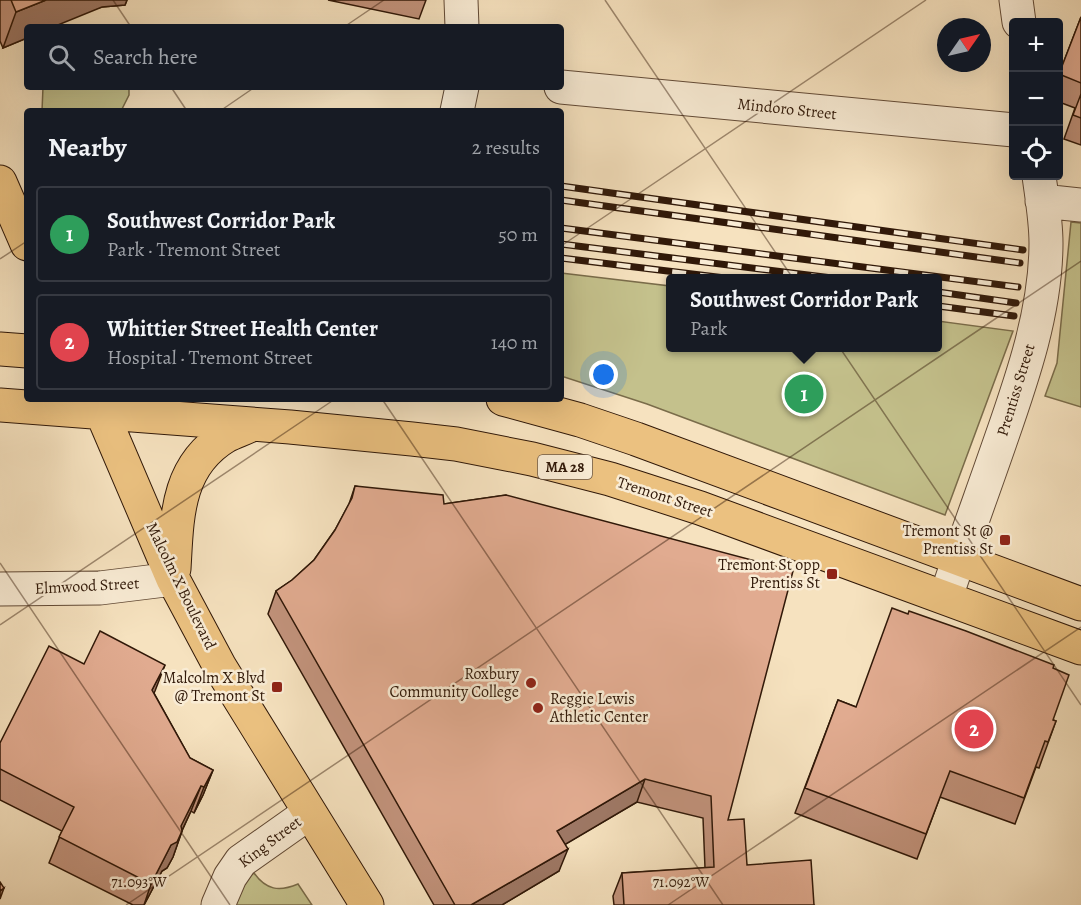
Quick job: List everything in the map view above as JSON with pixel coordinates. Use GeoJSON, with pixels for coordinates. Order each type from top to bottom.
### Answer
{"type":"FeatureCollection","features":[{"type":"Feature","properties":{"kind":"main road"},"geometry":{"type":"LineString","coordinates":[[0,182],[24,237]]}},
{"type":"Feature","properties":{"kind":"main road"},"geometry":{"type":"LineString","coordinates":[[0,349],[24,351]]}},
{"type":"Feature","properties":{"kind":"main road"},"geometry":{"type":"LineString","coordinates":[[514,402],[580,420],[636,439],[1081,604]]}},
{"type":"Feature","properties":{"kind":"main road","name":"MA 28"},"geometry":{"type":"LineString","coordinates":[[0,405],[99,406]]}},
{"type":"Feature","properties":{"kind":"main road","name":"Tremont Street"},"geometry":{"type":"LineString","coordinates":[[99,406],[251,425],[456,444],[532,459],[610,479],[700,508],[1081,648]]}},
{"type":"Feature","properties":{"kind":"main road","name":"Malcolm X Boulevard"},"geometry":{"type":"LineString","coordinates":[[99,406],[173,579],[220,667],[367,905]]}},
{"type":"Feature","properties":{"kind":"main road"},"geometry":{"type":"LineString","coordinates":[[173,579],[178,509],[188,477],[211,447],[226,436],[251,425]]}},
{"type":"Feature","properties":{"kind":"street"},"geometry":{"type":"LineString","coordinates":[[461,0],[462,24]]}},
{"type":"Feature","properties":{"kind":"street"},"geometry":{"type":"LineString","coordinates":[[1016,0],[1018,18]]}},
{"type":"Feature","properties":{"kind":"street","name":"Mindoro Street"},"geometry":{"type":"LineString","coordinates":[[564,87],[1009,130]]}},
{"type":"Feature","properties":{"kind":"street"},"geometry":{"type":"LineString","coordinates":[[458,108],[461,90]]}},
{"type":"Feature","properties":{"kind":"street"},"geometry":{"type":"LineString","coordinates":[[1041,188],[1081,205]]}},
{"type":"Feature","properties":{"kind":"street","name":"Prentiss Street"},"geometry":{"type":"LineString","coordinates":[[946,597],[1023,377],[1043,278],[1046,246],[1041,188]]}},
{"type":"Feature","properties":{"kind":"street","name":"Elmwood Street"},"geometry":{"type":"LineString","coordinates":[[0,589],[100,588],[173,579]]}},
{"type":"Feature","properties":{"kind":"street","name":"King Street"},"geometry":{"type":"LineString","coordinates":[[218,905],[230,878],[241,861],[309,813]]}},
{"type":"Feature","properties":{"kind":"shaded area"},"geometry":{"type":"Polygon","coordinates":[[[43,90],[129,90],[122,108],[42,108],[43,90]]]}},
{"type":"Feature","properties":{"kind":"shaded area"},"geometry":{"type":"Polygon","coordinates":[[[1071,222],[1081,223],[1081,407],[1045,396],[1057,363],[1071,222]]]}},
{"type":"Feature","properties":{"kind":"shaded area"},"geometry":{"type":"Polygon","coordinates":[[[564,273],[666,286],[666,352],[942,352],[942,322],[1013,331],[945,515],[647,404],[564,377],[564,273]]]}},
{"type":"Feature","properties":{"kind":"shaded area"},"geometry":{"type":"Polygon","coordinates":[[[254,873],[263,883],[273,888],[279,889],[298,884],[312,905],[235,905],[245,880],[254,873]]]}},
{"type":"Feature","properties":{"kind":"building"},"geometry":{"type":"Polygon","coordinates":[[[11,0],[46,0],[16,12],[11,0]]]}},
{"type":"Feature","properties":{"kind":"building"},"geometry":{"type":"Polygon","coordinates":[[[1081,17],[1081,83],[1063,76],[1063,64],[1081,17]]]}},
{"type":"Feature","properties":{"kind":"building"},"geometry":{"type":"Polygon","coordinates":[[[1081,94],[1081,118],[1073,115],[1081,94]]]}},
{"type":"Feature","properties":{"kind":"building","name":"Roxbury Community College"},"geometry":{"type":"Polygon","coordinates":[[[355,486],[443,495],[444,504],[506,495],[793,571],[728,820],[744,819],[747,865],[811,860],[814,905],[624,905],[622,873],[714,867],[711,796],[645,779],[557,831],[568,849],[471,905],[455,905],[276,591],[314,560],[335,530],[352,498],[355,486]]]}},
{"type":"Feature","properties":{"kind":"building"},"geometry":{"type":"Polygon","coordinates":[[[892,608],[908,614],[909,611],[966,631],[1054,665],[1053,668],[1069,675],[1053,720],[1056,721],[1048,742],[1045,741],[1024,798],[950,771],[926,834],[805,788],[838,700],[856,707],[892,608]]]}},
{"type":"Feature","properties":{"kind":"building"},"geometry":{"type":"Polygon","coordinates":[[[100,631],[165,665],[152,690],[190,758],[213,770],[204,787],[201,786],[181,826],[182,831],[177,842],[171,845],[151,884],[59,837],[74,807],[0,769],[0,743],[49,646],[84,664],[100,631]]]}},
{"type":"Feature","properties":{"kind":"railway"},"geometry":{"type":"LineString","coordinates":[[564,186],[1023,250]]}},
{"type":"Feature","properties":{"kind":"railway"},"geometry":{"type":"LineString","coordinates":[[564,200],[1020,263]]}},
{"type":"Feature","properties":{"kind":"railway"},"geometry":{"type":"LineString","coordinates":[[564,228],[917,274]]}},
{"type":"Feature","properties":{"kind":"railway"},"geometry":{"type":"LineString","coordinates":[[564,244],[800,274]]}},
{"type":"Feature","properties":{"kind":"railway"},"geometry":{"type":"LineString","coordinates":[[564,258],[692,274]]}},
{"type":"Feature","properties":{"kind":"railway"},"geometry":{"type":"LineString","coordinates":[[942,277],[1018,287]]}},
{"type":"Feature","properties":{"kind":"railway"},"geometry":{"type":"LineString","coordinates":[[942,293],[1016,303]]}},
{"type":"Feature","properties":{"kind":"railway"},"geometry":{"type":"LineString","coordinates":[[942,307],[1014,316]]}},
{"type":"Feature","properties":{"kind":"place","name":"Southwest Corridor Park"},"geometry":{"type":"Point","coordinates":[804,394]}},
{"type":"Feature","properties":{"kind":"place","name":"Tremont St @ Prentiss St"},"geometry":{"type":"Point","coordinates":[1005,540]}},
{"type":"Feature","properties":{"kind":"place","name":"Tremont St opp Prentiss St"},"geometry":{"type":"Point","coordinates":[832,574]}},
{"type":"Feature","properties":{"kind":"place","name":"Roxbury Community College"},"geometry":{"type":"Point","coordinates":[531,683]}},
{"type":"Feature","properties":{"kind":"place","name":"Malcolm X Blvd @ Tremont St"},"geometry":{"type":"Point","coordinates":[277,687]}},
{"type":"Feature","properties":{"kind":"place","name":"Reggie Lewis Athletic Center"},"geometry":{"type":"Point","coordinates":[538,708]}},
{"type":"Feature","properties":{"kind":"place","name":"Whittier Street Health Center"},"geometry":{"type":"Point","coordinates":[974,729]}}]}
